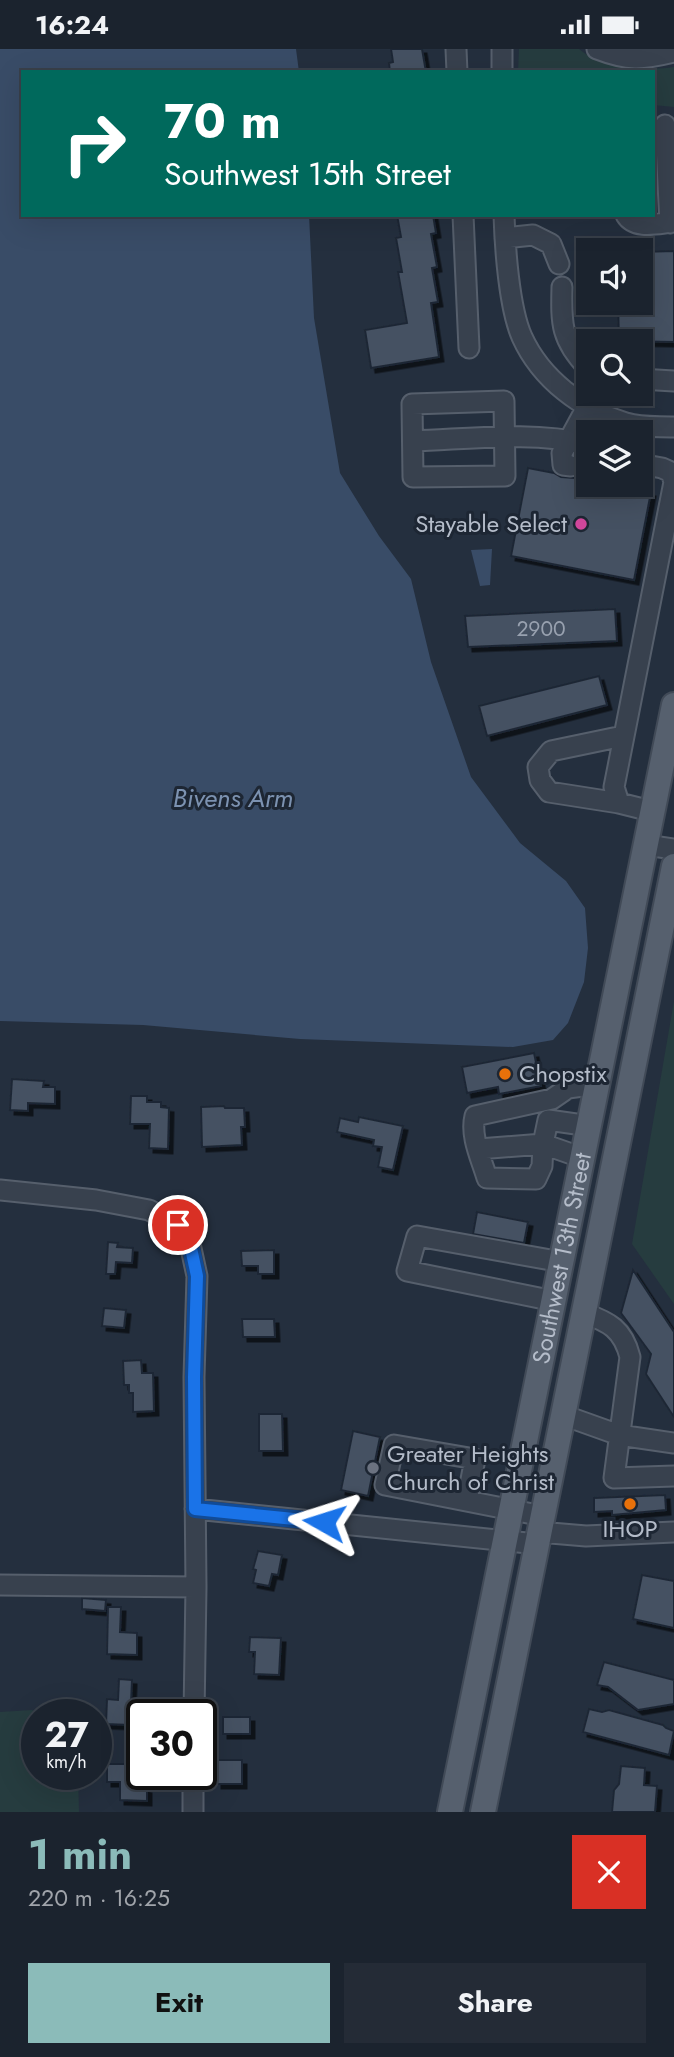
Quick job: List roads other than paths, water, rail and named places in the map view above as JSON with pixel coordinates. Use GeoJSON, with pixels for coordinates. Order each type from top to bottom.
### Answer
{"type":"FeatureCollection","features":[{"type":"Feature","properties":{"kind":"main road","name":"Southwest 13th Street"},"geometry":{"type":"LineString","coordinates":[[450,1812],[674,705]]}},
{"type":"Feature","properties":{"kind":"main road","name":"Southwest 13th Street"},"geometry":{"type":"LineString","coordinates":[[483,1812],[674,866]]}},
{"type":"Feature","properties":{"kind":"main road"},"geometry":{"type":"LineString","coordinates":[[464,1743],[495,1750]]}},
{"type":"Feature","properties":{"kind":"street"},"geometry":{"type":"LineString","coordinates":[[456,49],[457,70]]}},
{"type":"Feature","properties":{"kind":"street"},"geometry":{"type":"LineString","coordinates":[[502,49],[502,70]]}},
{"type":"Feature","properties":{"kind":"street"},"geometry":{"type":"LineString","coordinates":[[597,49],[617,57],[647,59],[674,52]]}},
{"type":"Feature","properties":{"kind":"street"},"geometry":{"type":"LineString","coordinates":[[627,217],[637,225],[672,223],[664,125]]}},
{"type":"Feature","properties":{"kind":"street"},"geometry":{"type":"LineString","coordinates":[[463,217],[468,348]]}},
{"type":"Feature","properties":{"kind":"street"},"geometry":{"type":"LineString","coordinates":[[504,217],[510,287],[521,336],[539,366],[567,393],[576,396]]}},
{"type":"Feature","properties":{"kind":"street"},"geometry":{"type":"LineString","coordinates":[[505,237],[533,235],[551,244],[559,264]]}},
{"type":"Feature","properties":{"kind":"street"},"geometry":{"type":"LineString","coordinates":[[562,287],[561,325],[576,354]]}},
{"type":"Feature","properties":{"kind":"street"},"geometry":{"type":"LineString","coordinates":[[653,380],[674,381]]}},
{"type":"Feature","properties":{"kind":"street"},"geometry":{"type":"LineString","coordinates":[[505,401],[505,476],[414,477],[413,441],[412,404],[505,401]]}},
{"type":"Feature","properties":{"kind":"street"},"geometry":{"type":"LineString","coordinates":[[596,406],[609,420]]}},
{"type":"Feature","properties":{"kind":"street"},"geometry":{"type":"LineString","coordinates":[[653,426],[674,427]]}},
{"type":"Feature","properties":{"kind":"street"},"geometry":{"type":"LineString","coordinates":[[413,441],[506,437],[576,442]]}},
{"type":"Feature","properties":{"kind":"street"},"geometry":{"type":"LineString","coordinates":[[571,466],[563,465],[562,453],[576,444]]}},
{"type":"Feature","properties":{"kind":"street"},"geometry":{"type":"LineString","coordinates":[[619,803],[614,787],[674,482],[671,472],[653,466]]}},
{"type":"Feature","properties":{"kind":"street"},"geometry":{"type":"LineString","coordinates":[[623,736],[551,751],[538,767],[540,780],[549,792],[651,811]]}},
{"type":"Feature","properties":{"kind":"street"},"geometry":{"type":"LineString","coordinates":[[646,845],[674,849]]}},
{"type":"Feature","properties":{"kind":"street"},"geometry":{"type":"LineString","coordinates":[[552,1099],[541,1166],[536,1179],[487,1178],[472,1128],[475,1116],[552,1099],[568,1088],[598,1084]]}},
{"type":"Feature","properties":{"kind":"street"},"geometry":{"type":"LineString","coordinates":[[548,1120],[590,1126]]}},
{"type":"Feature","properties":{"kind":"street"},"geometry":{"type":"LineString","coordinates":[[479,1149],[543,1144],[583,1158]]}},
{"type":"Feature","properties":{"kind":"street"},"geometry":{"type":"LineString","coordinates":[[0,1190],[96,1200],[149,1210],[178,1225],[189,1239],[197,1276],[194,1377],[194,1699]]}},
{"type":"Feature","properties":{"kind":"street"},"geometry":{"type":"LineString","coordinates":[[554,1301],[407,1271],[417,1236],[562,1262]]}},
{"type":"Feature","properties":{"kind":"street"},"geometry":{"type":"LineString","coordinates":[[584,1313],[611,1326],[626,1342],[630,1357],[614,1478],[674,1476]]}},
{"type":"Feature","properties":{"kind":"street"},"geometry":{"type":"LineString","coordinates":[[563,1415],[619,1435],[674,1443]]}},
{"type":"Feature","properties":{"kind":"street"},"geometry":{"type":"LineString","coordinates":[[467,1500],[475,1459],[394,1445],[385,1485],[512,1509],[540,1531]]}},
{"type":"Feature","properties":{"kind":"street"},"geometry":{"type":"LineString","coordinates":[[195,1509],[506,1540],[540,1531],[586,1536],[674,1532]]}},
{"type":"Feature","properties":{"kind":"street"},"geometry":{"type":"LineString","coordinates":[[0,1585],[196,1587]]}},
{"type":"Feature","properties":{"kind":"street"},"geometry":{"type":"LineString","coordinates":[[193,1790],[193,1812]]}},
{"type":"Feature","properties":{"kind":"water","name":"Bivens Arm"},"geometry":{"type":"Polygon","coordinates":[[[0,49],[296,49],[299,70],[21,70],[21,217],[309,217],[314,318],[340,473],[379,536],[411,579],[431,662],[471,777],[520,843],[566,881],[585,908],[588,948],[584,982],[568,1023],[553,1040],[513,1047],[300,1039],[143,1025],[0,1021],[0,49]]]}},
{"type":"Feature","properties":{"kind":"water"},"geometry":{"type":"Polygon","coordinates":[[[492,549],[490,585],[480,586],[471,550],[492,549]]]}},
{"type":"Feature","properties":{"kind":"tunnel"},"geometry":{"type":"LineString","coordinates":[[571,466],[576,467]]}},
{"type":"Feature","properties":{"kind":"place","name":"Stayable Select"},"geometry":{"type":"Point","coordinates":[581,524]}},
{"type":"Feature","properties":{"kind":"place","name":"Chopstix"},"geometry":{"type":"Point","coordinates":[505,1074]}},
{"type":"Feature","properties":{"kind":"place","name":"Greater Heights Church of Christ"},"geometry":{"type":"Point","coordinates":[373,1468]}},
{"type":"Feature","properties":{"kind":"place","name":"IHOP"},"geometry":{"type":"Point","coordinates":[630,1504]}}]}
